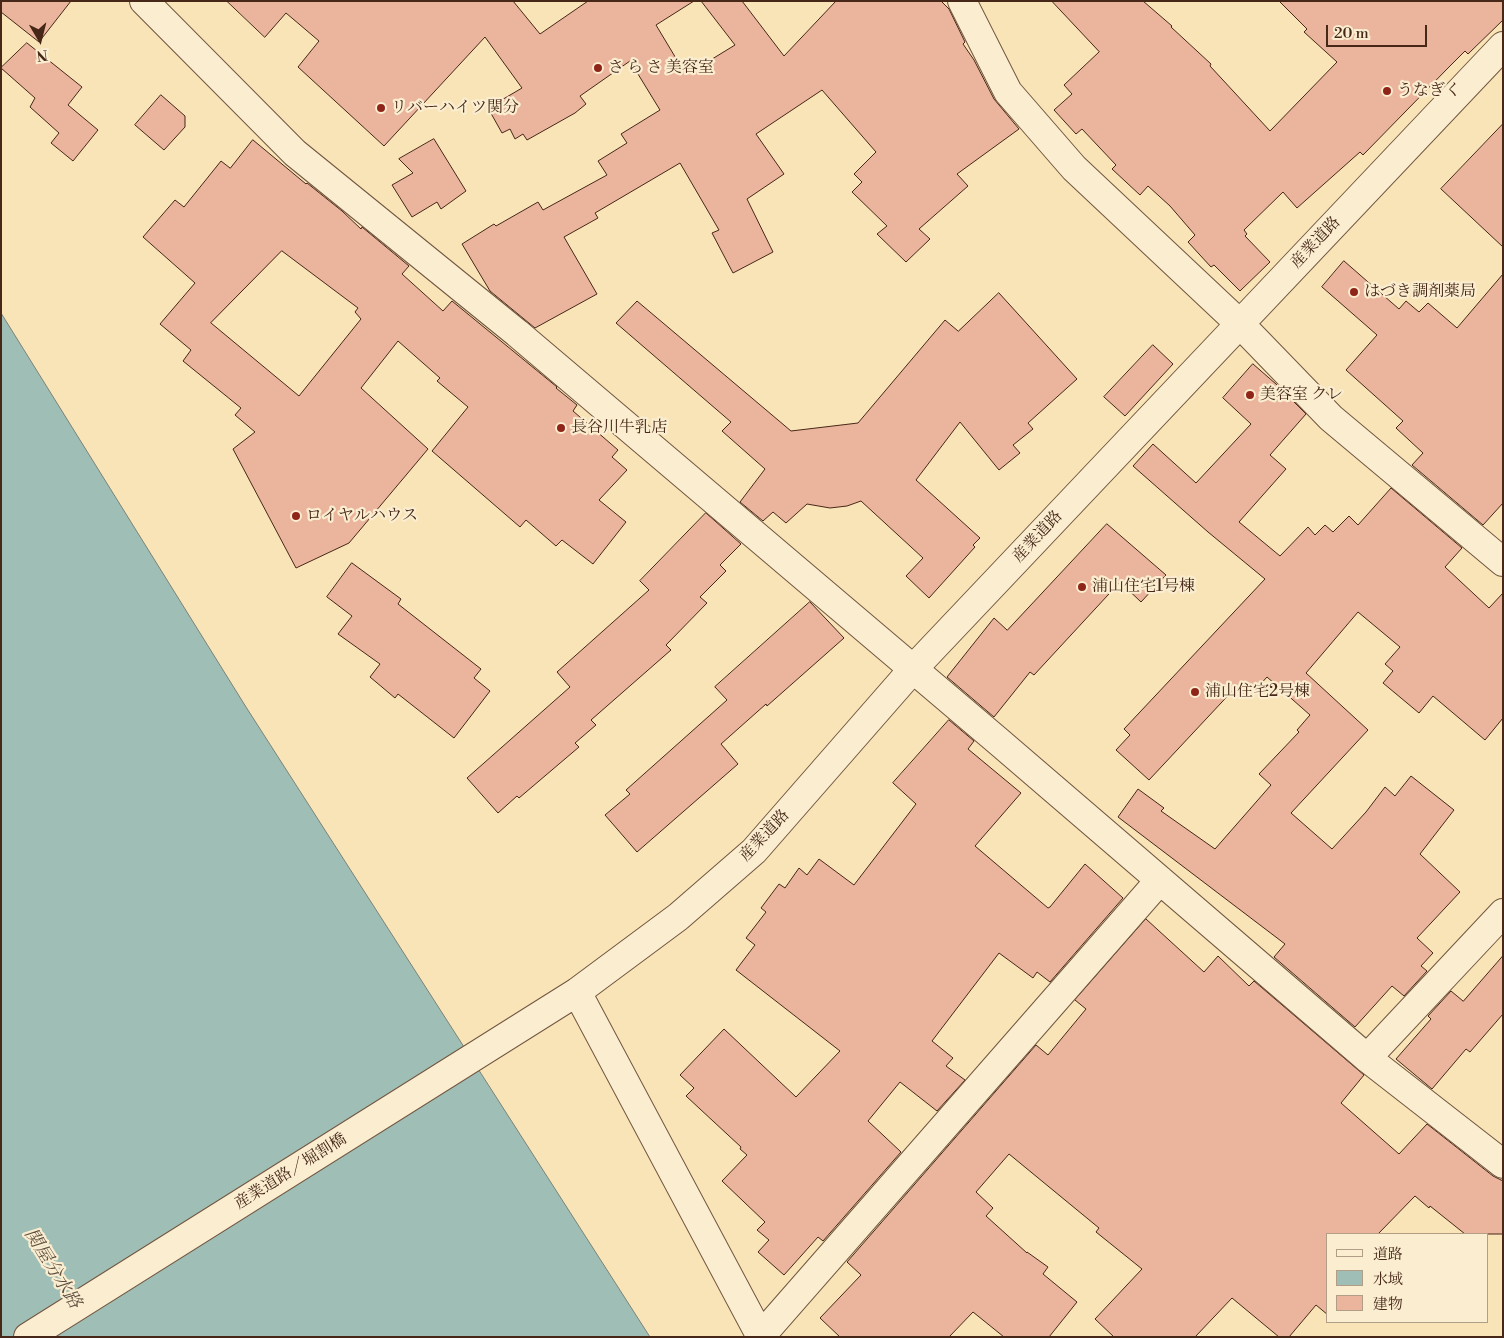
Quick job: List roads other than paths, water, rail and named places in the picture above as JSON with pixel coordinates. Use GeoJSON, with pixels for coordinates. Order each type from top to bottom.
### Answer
{"type":"FeatureCollection","features":[{"type":"Feature","properties":{"kind":"street"},"geometry":{"type":"LineString","coordinates":[[144,1],[295,153],[516,333],[913,669],[1367,1058],[1503,1164]]}},
{"type":"Feature","properties":{"kind":"street"},"geometry":{"type":"LineString","coordinates":[[962,1],[1008,92],[1074,168],[1240,324],[1331,418],[1503,562]]}},
{"type":"Feature","properties":{"kind":"street","name":"産業道路"},"geometry":{"type":"LineString","coordinates":[[555,1006],[577,992],[678,917],[754,851],[913,669],[1503,46]]}},
{"type":"Feature","properties":{"kind":"street"},"geometry":{"type":"LineString","coordinates":[[577,992],[761,1336],[1160,880]]}},
{"type":"Feature","properties":{"kind":"street"},"geometry":{"type":"LineString","coordinates":[[1367,1058],[1503,913]]}},
{"type":"Feature","properties":{"kind":"street","name":"産業道路／堀割橋"},"geometry":{"type":"LineString","coordinates":[[28,1337],[555,1006]]}},
{"type":"Feature","properties":{"kind":"water","name":"関屋分水路"},"geometry":{"type":"Polygon","coordinates":[[[1,313],[246,707],[650,1337],[1,1337],[1,313]]]}},
{"type":"Feature","properties":{"kind":"place","name":"さ ら さ 美容室"},"geometry":{"type":"Point","coordinates":[598,68]}},
{"type":"Feature","properties":{"kind":"place","name":"うなぎく"},"geometry":{"type":"Point","coordinates":[1387,91]}},
{"type":"Feature","properties":{"kind":"place","name":"リバーハイツ関分"},"geometry":{"type":"Point","coordinates":[381,108]}},
{"type":"Feature","properties":{"kind":"place","name":"はづき調剤薬局"},"geometry":{"type":"Point","coordinates":[1354,292]}},
{"type":"Feature","properties":{"kind":"place","name":"美容室 クレ"},"geometry":{"type":"Point","coordinates":[1250,395]}},
{"type":"Feature","properties":{"kind":"place","name":"長谷川牛乳店"},"geometry":{"type":"Point","coordinates":[561,428]}},
{"type":"Feature","properties":{"kind":"place","name":"ロイヤルハウス"},"geometry":{"type":"Point","coordinates":[296,516]}},
{"type":"Feature","properties":{"kind":"place","name":"浦山住宅1号棟"},"geometry":{"type":"Point","coordinates":[1082,587]}},
{"type":"Feature","properties":{"kind":"place","name":"浦山住宅2号棟"},"geometry":{"type":"Point","coordinates":[1195,692]}}]}
